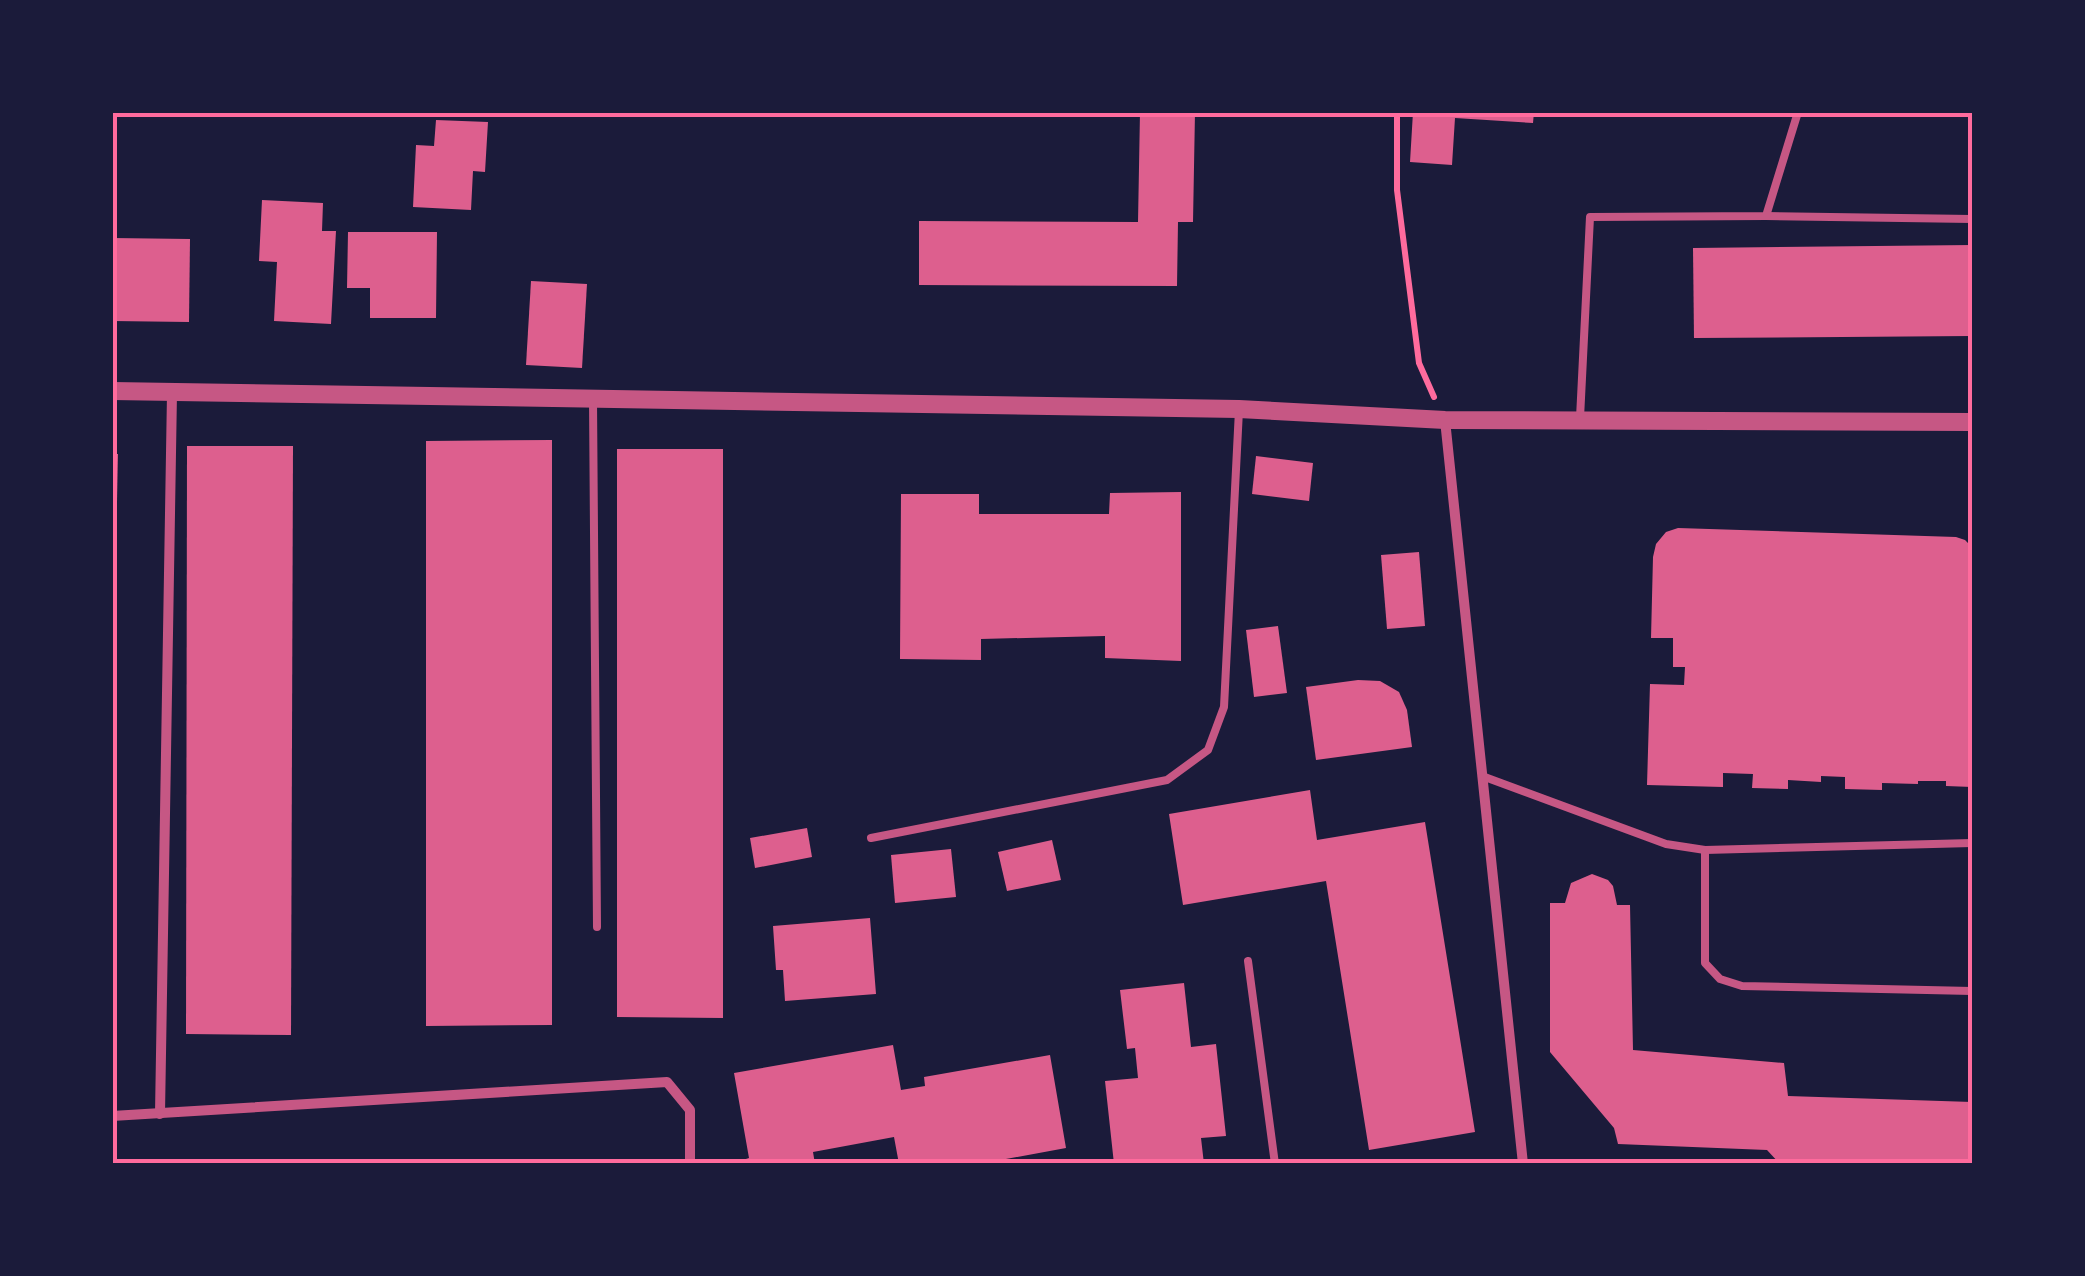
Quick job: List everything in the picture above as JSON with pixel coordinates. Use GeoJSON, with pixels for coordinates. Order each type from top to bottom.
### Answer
{"type":"FeatureCollection","features":[{"type":"Feature","properties":{"kind":"street"},"geometry":{"type":"LineString","coordinates":[[112,391],[1238,410],[1445,420],[1972,422]]}},
{"type":"Feature","properties":{"kind":"street"},"geometry":{"type":"LineString","coordinates":[[160,1114],[172,393]]}},
{"type":"Feature","properties":{"kind":"street"},"geometry":{"type":"LineString","coordinates":[[1445,420],[1523,1164]]}},
{"type":"Feature","properties":{"kind":"street"},"geometry":{"type":"LineString","coordinates":[[112,1116],[667,1082],[690,1110],[690,1164]]}},
{"type":"Feature","properties":{"kind":"lane"},"geometry":{"type":"LineString","coordinates":[[1766,216],[1798,112]]}},
{"type":"Feature","properties":{"kind":"lane"},"geometry":{"type":"LineString","coordinates":[[1580,420],[1590,217],[1972,219]]}},
{"type":"Feature","properties":{"kind":"lane"},"geometry":{"type":"LineString","coordinates":[[593,400],[598,926]]}},
{"type":"Feature","properties":{"kind":"lane"},"geometry":{"type":"LineString","coordinates":[[871,838],[1166,780],[1208,750],[1224,707],[1238,410]]}},
{"type":"Feature","properties":{"kind":"lane"},"geometry":{"type":"LineString","coordinates":[[1482,776],[1648,838],[1705,850],[1972,843]]}},
{"type":"Feature","properties":{"kind":"lane"},"geometry":{"type":"LineString","coordinates":[[1705,850],[1704,963],[1720,979],[1742,986],[1972,991]]}},
{"type":"Feature","properties":{"kind":"lane"},"geometry":{"type":"LineString","coordinates":[[1248,961],[1275,1164]]}},
{"type":"Feature","properties":{"kind":"path"},"geometry":{"type":"LineString","coordinates":[[1397,112],[1397,190],[1419,362],[1445,420]]}},
{"type":"Feature","properties":{"kind":"building"},"geometry":{"type":"Polygon","coordinates":[[[1140,112],[1195,112],[1193,222],[1178,222],[1177,286],[919,285],[919,221],[1138,222],[1140,112]]]}},
{"type":"Feature","properties":{"kind":"building"},"geometry":{"type":"Polygon","coordinates":[[[1413,112],[1534,112],[1533,123],[1455,118],[1452,165],[1410,162],[1413,112]]]}},
{"type":"Feature","properties":{"kind":"building"},"geometry":{"type":"Polygon","coordinates":[[[1611,112],[1679,112],[1679,117],[1611,117],[1611,112]]]}},
{"type":"Feature","properties":{"kind":"building"},"geometry":{"type":"Polygon","coordinates":[[[436,120],[488,122],[485,172],[473,171],[471,210],[413,207],[416,145],[434,146],[436,120]]]}},
{"type":"Feature","properties":{"kind":"building"},"geometry":{"type":"Polygon","coordinates":[[[262,200],[323,203],[322,231],[336,231],[331,324],[274,321],[277,262],[259,261],[262,200]]]}},
{"type":"Feature","properties":{"kind":"building"},"geometry":{"type":"Polygon","coordinates":[[[348,232],[437,232],[436,318],[370,318],[370,288],[347,288],[348,232]]]}},
{"type":"Feature","properties":{"kind":"building"},"geometry":{"type":"Polygon","coordinates":[[[112,238],[190,239],[189,322],[112,321],[112,238]]]}},
{"type":"Feature","properties":{"kind":"building"},"geometry":{"type":"Polygon","coordinates":[[[1972,245],[1972,336],[1694,338],[1693,248],[1972,245]]]}},
{"type":"Feature","properties":{"kind":"building"},"geometry":{"type":"Polygon","coordinates":[[[531,281],[587,284],[582,368],[526,365],[531,281]]]}},
{"type":"Feature","properties":{"kind":"building"},"geometry":{"type":"Polygon","coordinates":[[[552,440],[552,1025],[426,1026],[426,441],[552,440]]]}},
{"type":"Feature","properties":{"kind":"building"},"geometry":{"type":"Polygon","coordinates":[[[187,446],[293,446],[291,1035],[186,1034],[187,446]]]}},
{"type":"Feature","properties":{"kind":"building"},"geometry":{"type":"Polygon","coordinates":[[[617,449],[723,449],[723,1018],[617,1017],[617,449]]]}},
{"type":"Feature","properties":{"kind":"building"},"geometry":{"type":"Polygon","coordinates":[[[112,454],[118,454],[116,550],[112,550],[112,454]]]}},
{"type":"Feature","properties":{"kind":"building"},"geometry":{"type":"Polygon","coordinates":[[[1256,456],[1313,463],[1309,501],[1252,494],[1256,456]]]}},
{"type":"Feature","properties":{"kind":"building"},"geometry":{"type":"Polygon","coordinates":[[[1181,492],[1181,661],[1105,658],[1105,636],[981,639],[981,660],[900,659],[901,494],[979,494],[979,514],[1109,514],[1110,493],[1181,492]]]}},
{"type":"Feature","properties":{"kind":"building"},"geometry":{"type":"Polygon","coordinates":[[[1678,528],[1965,540],[1972,547],[1972,787],[1946,786],[1946,781],[1918,781],[1882,783],[1882,790],[1845,789],[1845,777],[1821,776],[1821,782],[1788,780],[1788,789],[1752,788],[1753,774],[1723,773],[1723,787],[1647,785],[1650,684],[1684,685],[1685,667],[1673,667],[1673,638],[1651,638],[1656,544],[1666,532],[1678,528]]]}},
{"type":"Feature","properties":{"kind":"building"},"geometry":{"type":"Polygon","coordinates":[[[1419,552],[1425,626],[1387,629],[1381,555],[1419,552]]]}},
{"type":"Feature","properties":{"kind":"building"},"geometry":{"type":"Polygon","coordinates":[[[1278,626],[1287,693],[1254,697],[1246,630],[1278,626]]]}},
{"type":"Feature","properties":{"kind":"building"},"geometry":{"type":"Polygon","coordinates":[[[1380,681],[1399,692],[1407,710],[1412,747],[1316,760],[1306,687],[1380,681]]]}},
{"type":"Feature","properties":{"kind":"building"},"geometry":{"type":"Polygon","coordinates":[[[1310,790],[1317,840],[1425,822],[1475,1132],[1369,1150],[1326,881],[1183,905],[1169,814],[1310,790]]]}},
{"type":"Feature","properties":{"kind":"building"},"geometry":{"type":"Polygon","coordinates":[[[807,828],[812,857],[755,868],[750,838],[807,828]]]}},
{"type":"Feature","properties":{"kind":"building"},"geometry":{"type":"Polygon","coordinates":[[[1052,840],[1061,880],[1007,891],[998,852],[1052,840]]]}},
{"type":"Feature","properties":{"kind":"building"},"geometry":{"type":"Polygon","coordinates":[[[951,849],[956,897],[895,903],[891,855],[951,849]]]}},
{"type":"Feature","properties":{"kind":"building"},"geometry":{"type":"Polygon","coordinates":[[[1592,874],[1613,886],[1617,905],[1630,905],[1633,1050],[1784,1063],[1788,1096],[1972,1102],[1972,1164],[1780,1164],[1767,1150],[1618,1144],[1614,1128],[1550,1052],[1550,903],[1565,903],[1571,883],[1592,874]]]}},
{"type":"Feature","properties":{"kind":"building"},"geometry":{"type":"Polygon","coordinates":[[[870,918],[876,994],[785,1001],[783,970],[776,970],[773,926],[870,918]]]}},
{"type":"Feature","properties":{"kind":"building"},"geometry":{"type":"Polygon","coordinates":[[[1184,983],[1191,1047],[1216,1044],[1226,1136],[1201,1138],[1204,1164],[1114,1164],[1105,1081],[1138,1078],[1135,1048],[1127,1049],[1120,990],[1184,983]]]}},
{"type":"Feature","properties":{"kind":"building"},"geometry":{"type":"Polygon","coordinates":[[[893,1045],[901,1090],[925,1086],[924,1077],[1050,1055],[1066,1148],[979,1164],[899,1164],[894,1137],[813,1152],[815,1164],[730,1164],[749,1158],[734,1073],[893,1045]]]}}]}
